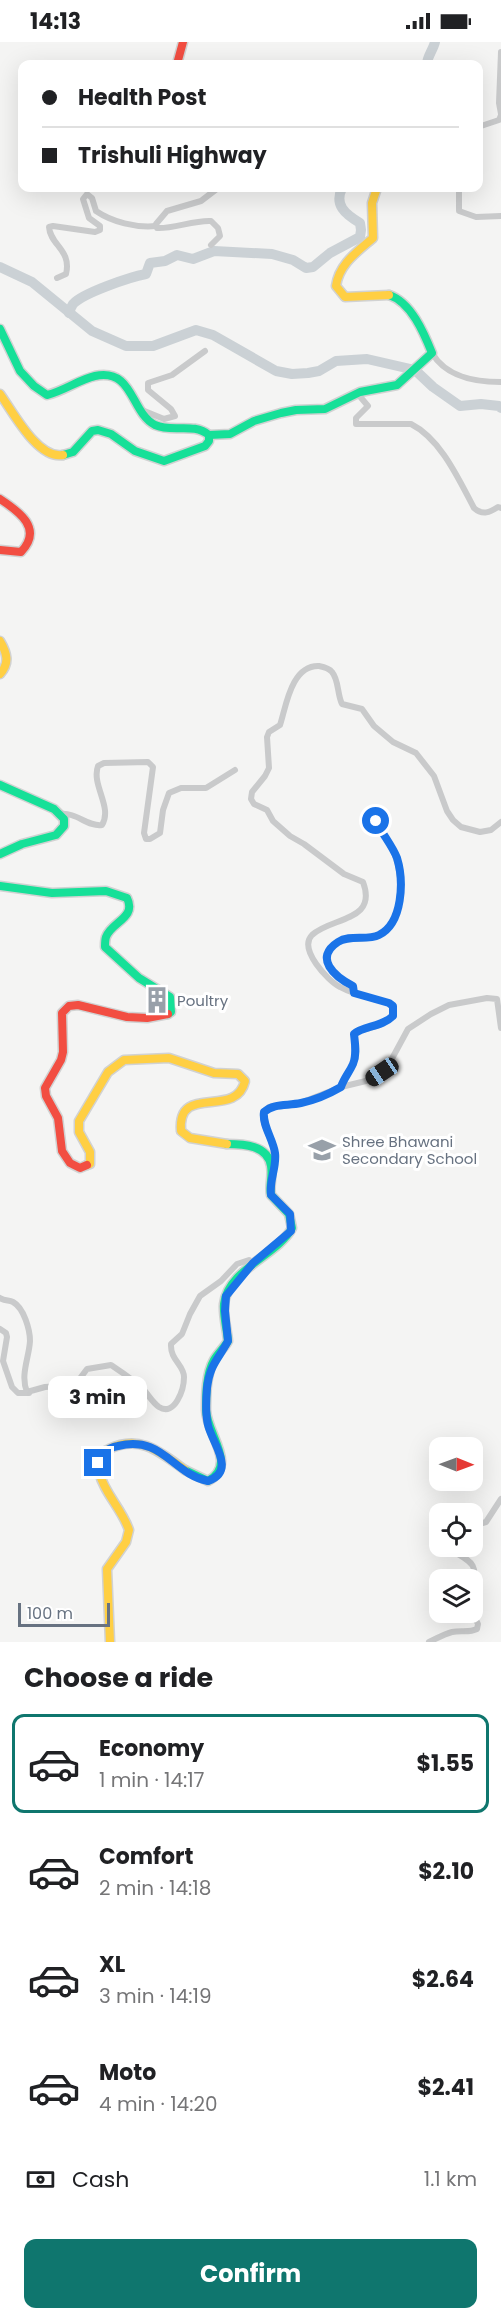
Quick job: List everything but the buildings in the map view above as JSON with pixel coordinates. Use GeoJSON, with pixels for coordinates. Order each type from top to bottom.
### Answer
{"type":"FeatureCollection","features":[{"type":"Feature","properties":{"kind":"street"},"geometry":{"type":"LineString","coordinates":[[178,60],[183,42]]}},
{"type":"Feature","properties":{"kind":"street"},"geometry":{"type":"LineString","coordinates":[[483,125],[499,120],[501,115],[499,103],[501,52]]}},
{"type":"Feature","properties":{"kind":"street"},"geometry":{"type":"LineString","coordinates":[[88,192],[96,210],[107,217],[137,226],[162,228],[211,221],[218,228],[220,237],[211,245]]}},
{"type":"Feature","properties":{"kind":"street"},"geometry":{"type":"LineString","coordinates":[[156,226],[167,211],[201,201],[213,192]]}},
{"type":"Feature","properties":{"kind":"street"},"geometry":{"type":"LineString","coordinates":[[376,192],[372,203],[373,238],[342,267],[338,273],[336,286],[345,297],[379,294],[394,296],[405,306],[443,368],[479,380],[501,382]]}},
{"type":"Feature","properties":{"kind":"street"},"geometry":{"type":"LineString","coordinates":[[459,192],[459,211],[476,217],[501,216]]}},
{"type":"Feature","properties":{"kind":"street"},"geometry":{"type":"LineString","coordinates":[[57,278],[66,274],[67,264],[63,249],[50,234],[49,227],[95,232],[100,230],[100,226],[89,218],[83,200],[85,195],[90,195]]}},
{"type":"Feature","properties":{"kind":"street"},"geometry":{"type":"LineString","coordinates":[[0,329],[7,338],[9,349],[21,375],[42,393],[52,394],[83,380],[105,375],[115,378],[132,392],[144,415],[155,425],[166,429],[189,428],[205,431],[209,435],[230,434],[254,421],[281,413],[325,409],[357,393],[397,385],[432,353]]}},
{"type":"Feature","properties":{"kind":"street"},"geometry":{"type":"LineString","coordinates":[[141,410],[164,419],[175,416],[148,390],[148,383],[172,375],[205,351]]}},
{"type":"Feature","properties":{"kind":"street"},"geometry":{"type":"LineString","coordinates":[[357,393],[368,406],[356,418],[356,424],[411,424],[419,428],[427,434],[452,467],[478,512],[489,513],[498,507],[501,508]]}},
{"type":"Feature","properties":{"kind":"street"},"geometry":{"type":"LineString","coordinates":[[0,394],[12,413],[39,445],[50,455],[56,457],[68,455],[92,431],[97,429],[108,430],[127,447],[164,461],[205,446],[209,441],[209,435]]}},
{"type":"Feature","properties":{"kind":"street"},"geometry":{"type":"LineString","coordinates":[[0,499],[25,519],[29,525],[31,537],[26,548],[21,552],[0,550]]}},
{"type":"Feature","properties":{"kind":"street"},"geometry":{"type":"LineString","coordinates":[[0,641],[8,660],[8,665],[0,674]]}},
{"type":"Feature","properties":{"kind":"street"},"geometry":{"type":"LineString","coordinates":[[341,1087],[355,1058],[354,1034],[376,1026],[393,1016],[393,1006],[339,987],[311,957],[308,944],[310,937],[327,926],[341,923],[361,910],[366,902],[363,882],[347,876],[290,836],[273,821],[267,810],[254,804],[251,799],[252,792],[265,776],[268,768],[267,737],[269,732],[280,725],[288,693],[305,671],[317,666],[332,671],[342,704],[362,709],[374,726],[393,742],[416,753],[434,776],[443,802],[453,820],[461,827],[480,832],[491,830],[501,822]]}},
{"type":"Feature","properties":{"kind":"street"},"geometry":{"type":"LineString","coordinates":[[0,785],[60,814],[68,813],[80,817],[93,826],[102,825],[105,816],[95,779],[98,766],[104,763],[148,762],[153,767],[144,833],[146,839],[150,839],[160,833],[164,804],[169,793],[181,788],[206,788],[235,770]]}},
{"type":"Feature","properties":{"kind":"street"},"geometry":{"type":"LineString","coordinates":[[0,854],[22,843],[45,838],[61,831],[64,826],[60,814]]}},
{"type":"Feature","properties":{"kind":"street"},"geometry":{"type":"LineString","coordinates":[[354,993],[353,986],[332,972],[328,964],[329,950],[341,940],[371,937],[382,933],[389,928],[399,907],[399,866],[396,856],[376,821]]}},
{"type":"Feature","properties":{"kind":"street"},"geometry":{"type":"LineString","coordinates":[[0,886],[52,893],[115,892],[127,898],[130,904],[129,910],[106,936],[105,947],[139,978],[163,991],[171,1002],[171,1012],[168,1015],[152,1018],[121,1016],[82,1005],[73,1005],[62,1012],[63,1052],[45,1088],[46,1096],[58,1118],[62,1151],[70,1163],[80,1168],[90,1164],[92,1158],[77,1126],[88,1103],[108,1072],[124,1060],[169,1058],[214,1073],[241,1076],[245,1085],[240,1094],[231,1099],[198,1104],[186,1109],[180,1119],[181,1128],[189,1138],[196,1141],[238,1143],[255,1148],[270,1160],[272,1174]]}},
{"type":"Feature","properties":{"kind":"street"},"geometry":{"type":"LineString","coordinates":[[110,1642],[111,1618],[107,1571],[113,1558],[128,1540],[129,1530],[104,1486],[98,1463],[110,1447],[140,1443],[170,1459],[196,1478],[208,1481],[219,1475],[220,1453],[209,1429],[206,1414],[209,1374],[228,1341],[226,1296],[253,1263],[291,1231],[290,1214],[271,1195],[275,1155],[272,1139],[264,1123],[264,1112],[269,1107],[300,1103],[318,1098],[341,1087],[370,1080],[382,1072],[393,1058],[408,1029],[444,1007],[487,998],[497,999],[501,1028]]}},
{"type":"Feature","properties":{"kind":"street"},"geometry":{"type":"LineString","coordinates":[[0,1329],[7,1336],[3,1361],[12,1386],[18,1393],[30,1393],[45,1387],[75,1385],[87,1369],[111,1365],[136,1382],[159,1407],[163,1409],[173,1407],[184,1378],[183,1371],[172,1356],[171,1344],[182,1334],[193,1306],[200,1296],[221,1281],[237,1264],[245,1260],[253,1263]]}},
{"type":"Feature","properties":{"kind":"street"},"geometry":{"type":"LineString","coordinates":[[0,1298],[13,1302],[18,1307],[27,1326],[30,1342],[24,1384],[27,1392],[30,1393]]}},
{"type":"Feature","properties":{"kind":"street"},"geometry":{"type":"LineString","coordinates":[[483,1523],[486,1522],[501,1499]]}},
{"type":"Feature","properties":{"kind":"street"},"geometry":{"type":"LineString","coordinates":[[462,1557],[475,1569]]}},
{"type":"Feature","properties":{"kind":"street"},"geometry":{"type":"LineString","coordinates":[[429,1642],[448,1633],[472,1631],[477,1629],[478,1623]]}},
{"type":"Feature","properties":{"kind":"waterway"},"geometry":{"type":"LineString","coordinates":[[428,60],[435,42]]}},
{"type":"Feature","properties":{"kind":"waterway"},"geometry":{"type":"LineString","coordinates":[[69,313],[73,304],[86,295],[146,274],[150,263],[165,261],[177,255],[193,259],[214,251],[272,254],[293,260],[306,268],[313,267],[330,253],[360,237],[360,223],[342,209],[339,199],[341,192]]}},
{"type":"Feature","properties":{"kind":"waterway"},"geometry":{"type":"LineString","coordinates":[[0,267],[32,282],[92,331],[126,346],[153,346],[196,330],[213,335],[276,371],[292,374],[308,373],[319,371],[336,361],[367,359],[415,370],[433,387],[460,406],[481,404],[501,408]]}},
{"type":"Feature","properties":{"kind":"traffic: fast"},"geometry":{"type":"LineString","coordinates":[[209,435],[230,434],[254,421],[281,413],[325,409],[360,392],[397,385],[432,353],[421,328],[410,311],[404,304],[389,295]]}},
{"type":"Feature","properties":{"kind":"traffic: fast"},"geometry":{"type":"LineString","coordinates":[[0,329],[20,371],[34,386],[47,395],[95,376],[108,375],[117,378],[125,385],[141,411],[155,425],[196,429],[209,435],[209,441],[205,446],[164,461],[135,451],[111,434],[98,430],[92,431],[73,452],[63,455]]}},
{"type":"Feature","properties":{"kind":"traffic: fast"},"geometry":{"type":"LineString","coordinates":[[0,785],[54,809],[64,819],[64,826],[56,835],[22,844],[0,854]]}},
{"type":"Feature","properties":{"kind":"traffic: fast"},"geometry":{"type":"LineString","coordinates":[[0,886],[52,893],[106,891],[127,898],[129,910],[109,932],[105,947],[139,978],[170,997],[171,1012],[168,1014]]}},
{"type":"Feature","properties":{"kind":"traffic: fast"},"geometry":{"type":"LineString","coordinates":[[185,1470],[208,1481],[217,1474],[220,1466],[219,1448],[208,1420],[206,1398],[211,1366],[228,1341],[224,1309],[227,1292],[234,1281],[285,1238],[292,1228],[289,1214],[271,1195],[272,1173],[269,1159],[254,1147],[227,1144]]}},
{"type":"Feature","properties":{"kind":"traffic: slow"},"geometry":{"type":"LineString","coordinates":[[376,192],[372,203],[373,238],[345,265],[336,286],[345,297],[389,295]]}},
{"type":"Feature","properties":{"kind":"traffic: slow"},"geometry":{"type":"LineString","coordinates":[[0,394],[19,423],[36,443],[54,455],[63,455]]}},
{"type":"Feature","properties":{"kind":"traffic: slow"},"geometry":{"type":"LineString","coordinates":[[0,641],[6,658],[5,666],[0,674]]}},
{"type":"Feature","properties":{"kind":"traffic: slow"},"geometry":{"type":"LineString","coordinates":[[87,1165],[90,1164],[90,1152],[79,1132],[79,1121],[108,1072],[124,1060],[169,1058],[214,1073],[238,1074],[245,1081],[240,1092],[231,1098],[197,1104],[188,1108],[182,1116],[181,1131],[190,1138],[227,1144]]}},
{"type":"Feature","properties":{"kind":"traffic: slow"},"geometry":{"type":"LineString","coordinates":[[110,1642],[107,1569],[126,1542],[129,1530],[101,1480],[98,1468],[99,1458],[106,1451],[120,1445],[140,1444],[158,1451],[185,1470]]}},
{"type":"Feature","properties":{"kind":"traffic: jam"},"geometry":{"type":"LineString","coordinates":[[178,60],[183,42]]}},
{"type":"Feature","properties":{"kind":"traffic: jam"},"geometry":{"type":"LineString","coordinates":[[0,499],[21,515],[26,522],[30,536],[21,552],[0,550]]}},
{"type":"Feature","properties":{"kind":"traffic: jam"},"geometry":{"type":"LineString","coordinates":[[87,1165],[80,1168],[70,1163],[62,1151],[58,1118],[46,1096],[45,1088],[63,1052],[62,1013],[69,1006],[78,1005],[127,1017],[147,1018],[168,1014]]}},
{"type":"Feature","properties":{"kind":"place","name":"Poultry"},"geometry":{"type":"Point","coordinates":[157,1000]}},
{"type":"Feature","properties":{"kind":"place","name":"Shree Bhawani Secondary School"},"geometry":{"type":"Point","coordinates":[322,1150]}},
{"type":"Feature","properties":{"kind":"route"},"geometry":{"type":"LineString","coordinates":[[98,1463],[110,1447],[140,1443],[159,1452],[196,1478],[208,1481],[219,1475],[222,1459],[218,1445],[209,1429],[206,1414],[209,1374],[228,1341],[226,1296],[253,1263],[289,1234],[292,1226],[290,1214],[273,1199],[270,1191],[275,1155],[272,1139],[264,1123],[264,1112],[269,1107],[318,1098],[341,1087],[355,1058],[354,1034],[390,1020],[393,1016],[393,1006],[389,1003],[354,993],[353,986],[336,977],[328,964],[327,957],[329,950],[341,940],[377,936],[389,928],[399,907],[399,866],[396,856],[376,821]]}}]}
